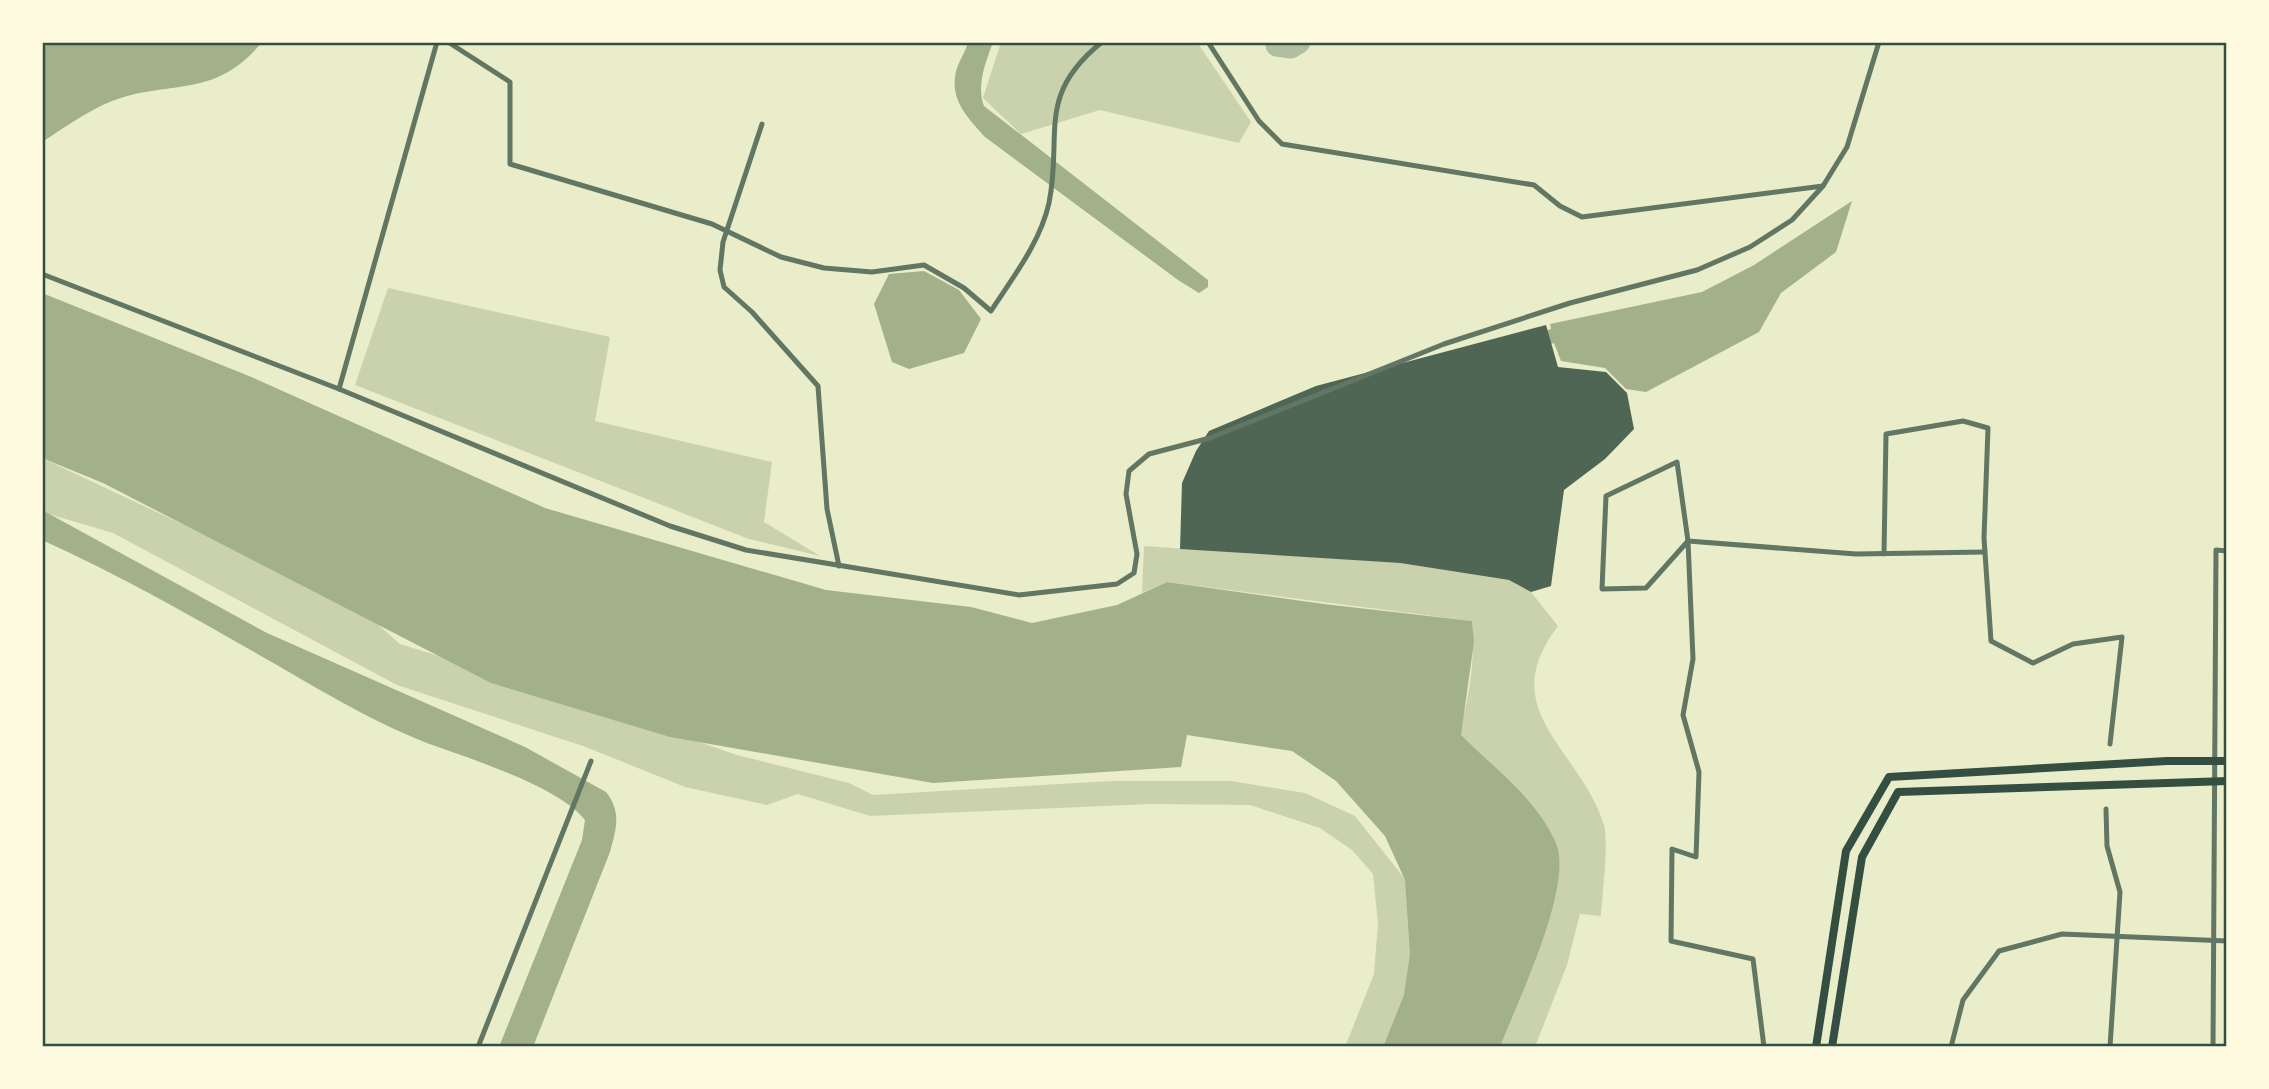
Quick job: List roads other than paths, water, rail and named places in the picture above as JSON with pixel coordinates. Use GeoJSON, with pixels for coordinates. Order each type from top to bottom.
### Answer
{"type":"FeatureCollection","features":[{"type":"Feature","properties":{"kind":"main road"},"geometry":{"type":"LineString","coordinates":[[1816,1047],[1846,851],[1889,777],[2167,761],[2227,761]]}},
{"type":"Feature","properties":{"kind":"main road"},"geometry":{"type":"LineString","coordinates":[[1832,1047],[1861,857],[1898,792],[2227,781]]}},
{"type":"Feature","properties":{"kind":"street"},"geometry":{"type":"LineString","coordinates":[[339,389],[437,42]]}},
{"type":"Feature","properties":{"kind":"street"},"geometry":{"type":"LineString","coordinates":[[449,42],[510,82],[510,164],[712,223],[781,257],[824,268],[872,272],[924,265],[964,288],[991,311],[1026,259],[1042,225],[1049,201],[1053,120],[1062,92],[1073,71],[1102,42]]}},
{"type":"Feature","properties":{"kind":"street"},"geometry":{"type":"LineString","coordinates":[[1208,42],[1259,121],[1282,145],[1535,186],[1560,206],[1582,217],[1824,186]]}},
{"type":"Feature","properties":{"kind":"street"},"geometry":{"type":"LineString","coordinates":[[42,274],[339,389],[670,526],[746,550],[1019,595],[1117,584],[1134,573],[1137,554],[1126,494],[1129,471],[1149,454],[1210,438],[1444,344],[1570,303],[1697,270],[1750,247],[1792,220],[1824,186],[1847,147],[1879,42]]}},
{"type":"Feature","properties":{"kind":"street"},"geometry":{"type":"LineString","coordinates":[[762,124],[727,231],[720,270],[724,287],[752,313],[818,386],[827,509],[839,566]]}},
{"type":"Feature","properties":{"kind":"street"},"geometry":{"type":"LineString","coordinates":[[1884,554],[1886,434],[1963,421],[1988,428],[1985,552],[1990,641],[2033,663],[2073,644],[2122,637],[2110,744]]}},
{"type":"Feature","properties":{"kind":"street"},"geometry":{"type":"LineString","coordinates":[[1688,541],[1646,588],[1602,589],[1606,496],[1677,462],[1688,541],[1693,659],[1683,715],[1699,772],[1696,857],[1672,849],[1671,942],[1753,959],[1764,1047]]}},
{"type":"Feature","properties":{"kind":"street"},"geometry":{"type":"LineString","coordinates":[[1688,541],[1884,554],[1985,552]]}},
{"type":"Feature","properties":{"kind":"street"},"geometry":{"type":"LineString","coordinates":[[2213,1047],[2216,550],[2227,551]]}},
{"type":"Feature","properties":{"kind":"street"},"geometry":{"type":"LineString","coordinates":[[478,1047],[591,761]]}},
{"type":"Feature","properties":{"kind":"street"},"geometry":{"type":"LineString","coordinates":[[2106,809],[2107,846],[2120,892],[2110,1047]]}},
{"type":"Feature","properties":{"kind":"street"},"geometry":{"type":"LineString","coordinates":[[1951,1047],[1963,1000],[1999,951],[2062,934],[2227,941]]}}]}
